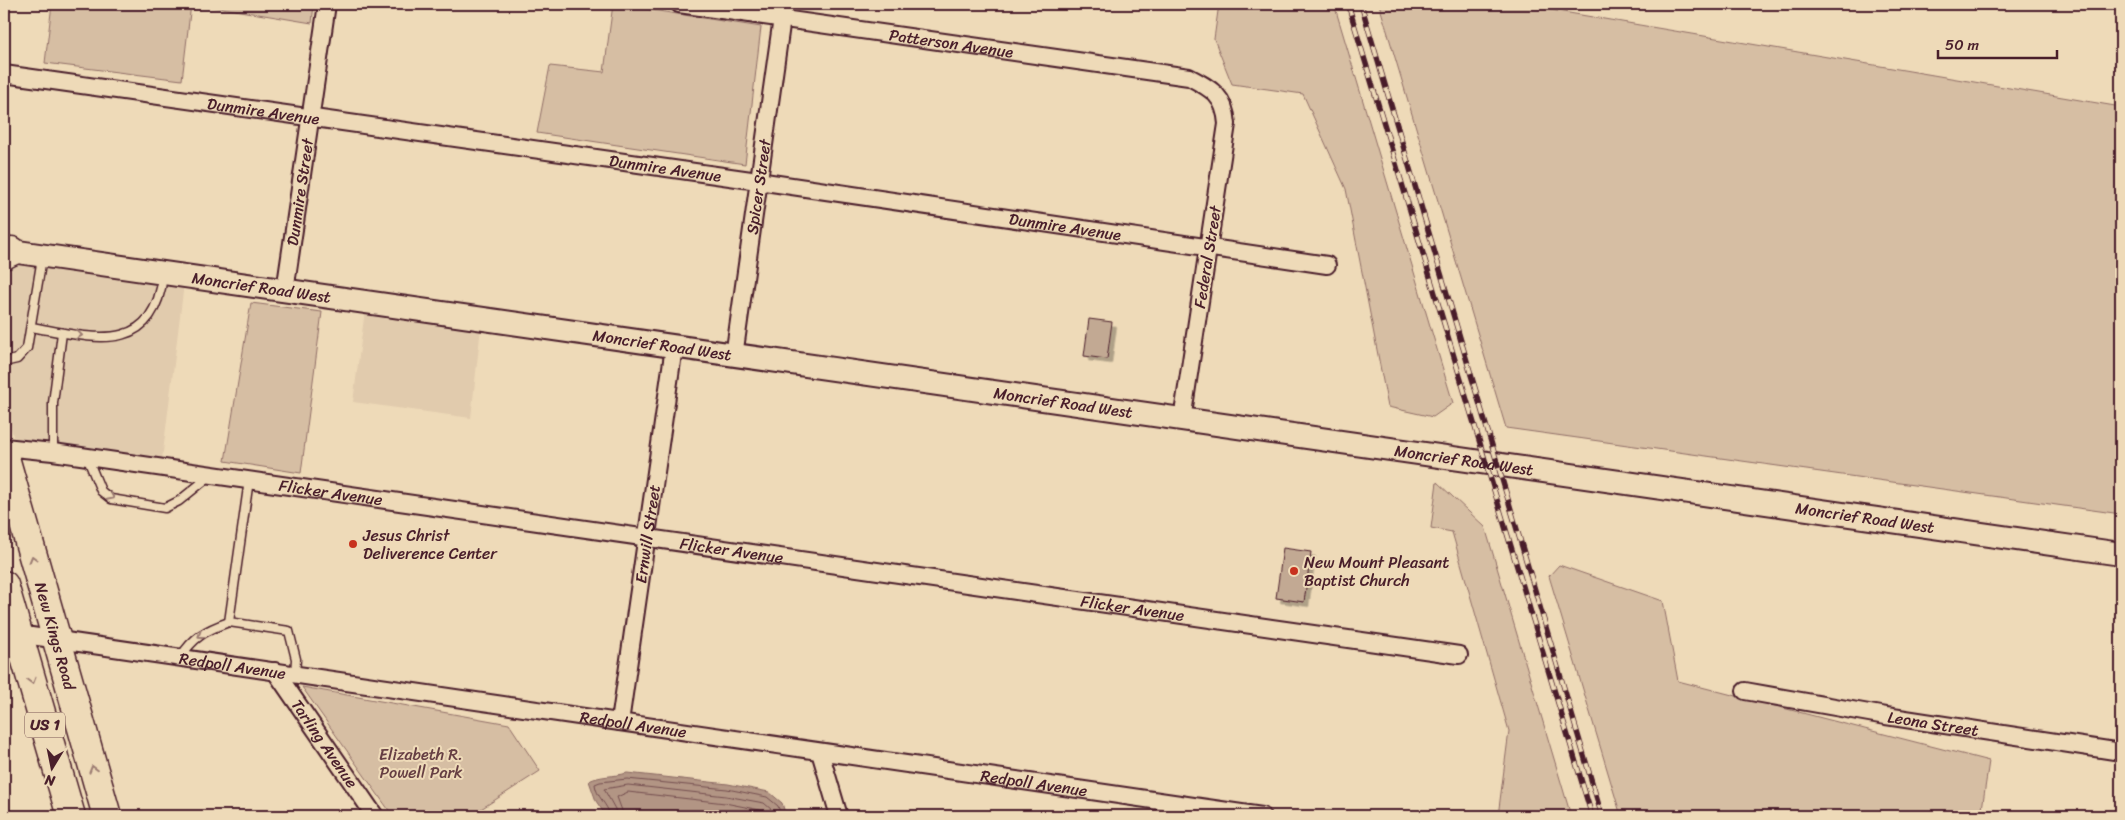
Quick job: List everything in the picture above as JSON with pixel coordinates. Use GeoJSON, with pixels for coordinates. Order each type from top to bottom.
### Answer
{"type":"FeatureCollection","features":[{"type":"Feature","properties":{"kind":"highway","name":"New Kings Road"},"geometry":{"type":"LineString","coordinates":[[4,454],[106,816]]}},
{"type":"Feature","properties":{"kind":"highway","name":"US 1"},"geometry":{"type":"LineString","coordinates":[[4,586],[11,633],[71,816]]}},
{"type":"Feature","properties":{"kind":"street","name":"Dunmire Street"},"geometry":{"type":"LineString","coordinates":[[285,291],[327,4]]}},
{"type":"Feature","properties":{"kind":"street","name":"Patterson Avenue"},"geometry":{"type":"LineString","coordinates":[[679,4],[783,11],[1188,77],[1206,86],[1219,96]]}},
{"type":"Feature","properties":{"kind":"street","name":"Spicer Street"},"geometry":{"type":"LineString","coordinates":[[734,356],[783,11]]}},
{"type":"Feature","properties":{"kind":"street","name":"Dunmire Avenue"},"geometry":{"type":"LineString","coordinates":[[4,74],[758,180],[1327,265]]}},
{"type":"Feature","properties":{"kind":"street","name":"Federal Street"},"geometry":{"type":"LineString","coordinates":[[1182,420],[1227,124],[1226,110],[1219,96]]}},
{"type":"Feature","properties":{"kind":"street","name":"Moncrief Road West"},"geometry":{"type":"LineString","coordinates":[[6,252],[164,273],[2121,554]]}},
{"type":"Feature","properties":{"kind":"street","name":"Ernwill Street"},"geometry":{"type":"LineString","coordinates":[[620,722],[674,347]]}},
{"type":"Feature","properties":{"kind":"street","name":"Flicker Avenue"},"geometry":{"type":"LineString","coordinates":[[4,448],[53,452],[1459,655]]}},
{"type":"Feature","properties":{"kind":"street","name":"Redpoll Avenue"},"geometry":{"type":"LineString","coordinates":[[11,633],[275,670],[820,752],[1174,810],[1262,816]]}},
{"type":"Feature","properties":{"kind":"street","name":"Tarling Avenue"},"geometry":{"type":"LineString","coordinates":[[275,670],[375,816]]}},
{"type":"Feature","properties":{"kind":"street","name":"Leona Street"},"geometry":{"type":"LineString","coordinates":[[1745,691],[1886,716],[2121,752]]}},
{"type":"Feature","properties":{"kind":"street"},"geometry":{"type":"LineString","coordinates":[[820,752],[839,816]]}},
{"type":"Feature","properties":{"kind":"lane"},"geometry":{"type":"LineString","coordinates":[[4,362],[17,360],[28,348],[42,256]]}},
{"type":"Feature","properties":{"kind":"lane"},"geometry":{"type":"LineString","coordinates":[[30,328],[112,338],[131,333],[151,316],[158,302],[164,273]]}},
{"type":"Feature","properties":{"kind":"lane"},"geometry":{"type":"LineString","coordinates":[[53,452],[53,403],[62,333]]}},
{"type":"Feature","properties":{"kind":"lane"},"geometry":{"type":"LineString","coordinates":[[87,457],[101,491],[112,499],[165,508],[179,501],[212,475]]}},
{"type":"Feature","properties":{"kind":"lane"},"geometry":{"type":"LineString","coordinates":[[229,622],[249,480]]}},
{"type":"Feature","properties":{"kind":"lane"},"geometry":{"type":"LineString","coordinates":[[180,658],[190,642],[207,631],[229,622],[289,632],[296,658],[295,674]]}},
{"type":"Feature","properties":{"kind":"shaded area"},"geometry":{"type":"Polygon","coordinates":[[[21,261],[184,284],[162,460],[14,439],[4,404],[4,268],[21,261]]]}},
{"type":"Feature","properties":{"kind":"shaded area"},"geometry":{"type":"Polygon","coordinates":[[[365,310],[481,327],[471,418],[353,402],[365,310]]]}},
{"type":"Feature","properties":{"kind":"green space"},"geometry":{"type":"Polygon","coordinates":[[[52,4],[191,4],[182,80],[45,63],[52,4]]]}},
{"type":"Feature","properties":{"kind":"green space"},"geometry":{"type":"Polygon","coordinates":[[[198,4],[314,4],[312,23],[198,4]]]}},
{"type":"Feature","properties":{"kind":"green space"},"geometry":{"type":"Polygon","coordinates":[[[613,4],[761,27],[745,164],[537,133],[550,66],[604,72],[613,4]]]}},
{"type":"Feature","properties":{"kind":"green space"},"geometry":{"type":"Polygon","coordinates":[[[1219,4],[1334,4],[1453,403],[1433,417],[1388,407],[1346,189],[1303,94],[1232,84],[1214,39],[1219,4]]]}},
{"type":"Feature","properties":{"kind":"green space"},"geometry":{"type":"Polygon","coordinates":[[[1379,4],[1516,4],[2121,107],[2121,514],[1506,428],[1379,4]]]}},
{"type":"Feature","properties":{"kind":"green space"},"geometry":{"type":"Polygon","coordinates":[[[251,303],[322,312],[301,473],[225,461],[251,303]]]}},
{"type":"Feature","properties":{"kind":"green space"},"geometry":{"type":"Polygon","coordinates":[[[1437,482],[1485,527],[1571,816],[1498,816],[1509,731],[1452,532],[1431,528],[1437,482]]]}},
{"type":"Feature","properties":{"kind":"green space"},"geometry":{"type":"Polygon","coordinates":[[[1559,565],[1663,601],[1678,681],[1989,761],[1981,816],[1621,816],[1549,576],[1559,565]]]}},
{"type":"Feature","properties":{"kind":"green space","name":"Elizabeth R. Powell Park"},"geometry":{"type":"Polygon","coordinates":[[[302,687],[509,724],[540,771],[470,816],[393,816],[302,687]]]}},
{"type":"Feature","properties":{"kind":"water"},"geometry":{"type":"Polygon","coordinates":[[[627,773],[728,784],[769,792],[782,803],[786,816],[606,816],[596,801],[589,781],[627,773]]]}},
{"type":"Feature","properties":{"kind":"building"},"geometry":{"type":"Polygon","coordinates":[[[1089,319],[1112,322],[1107,359],[1084,356],[1089,319]]]}},
{"type":"Feature","properties":{"kind":"building","name":"New Mount Pleasant Baptist Church"},"geometry":{"type":"Polygon","coordinates":[[[1283,548],[1311,552],[1304,602],[1276,598],[1283,548]]]}},
{"type":"Feature","properties":{"kind":"railway"},"geometry":{"type":"LineString","coordinates":[[1348,4],[1592,816]]}},
{"type":"Feature","properties":{"kind":"railway"},"geometry":{"type":"LineString","coordinates":[[1361,4],[1602,816]]}},
{"type":"Feature","properties":{"kind":"place","name":"Jesus Christ Deliverence Center"},"geometry":{"type":"Point","coordinates":[353,544]}},
{"type":"Feature","properties":{"kind":"place","name":"New Mount Pleasant Baptist Church"},"geometry":{"type":"Point","coordinates":[1294,571]}}]}
